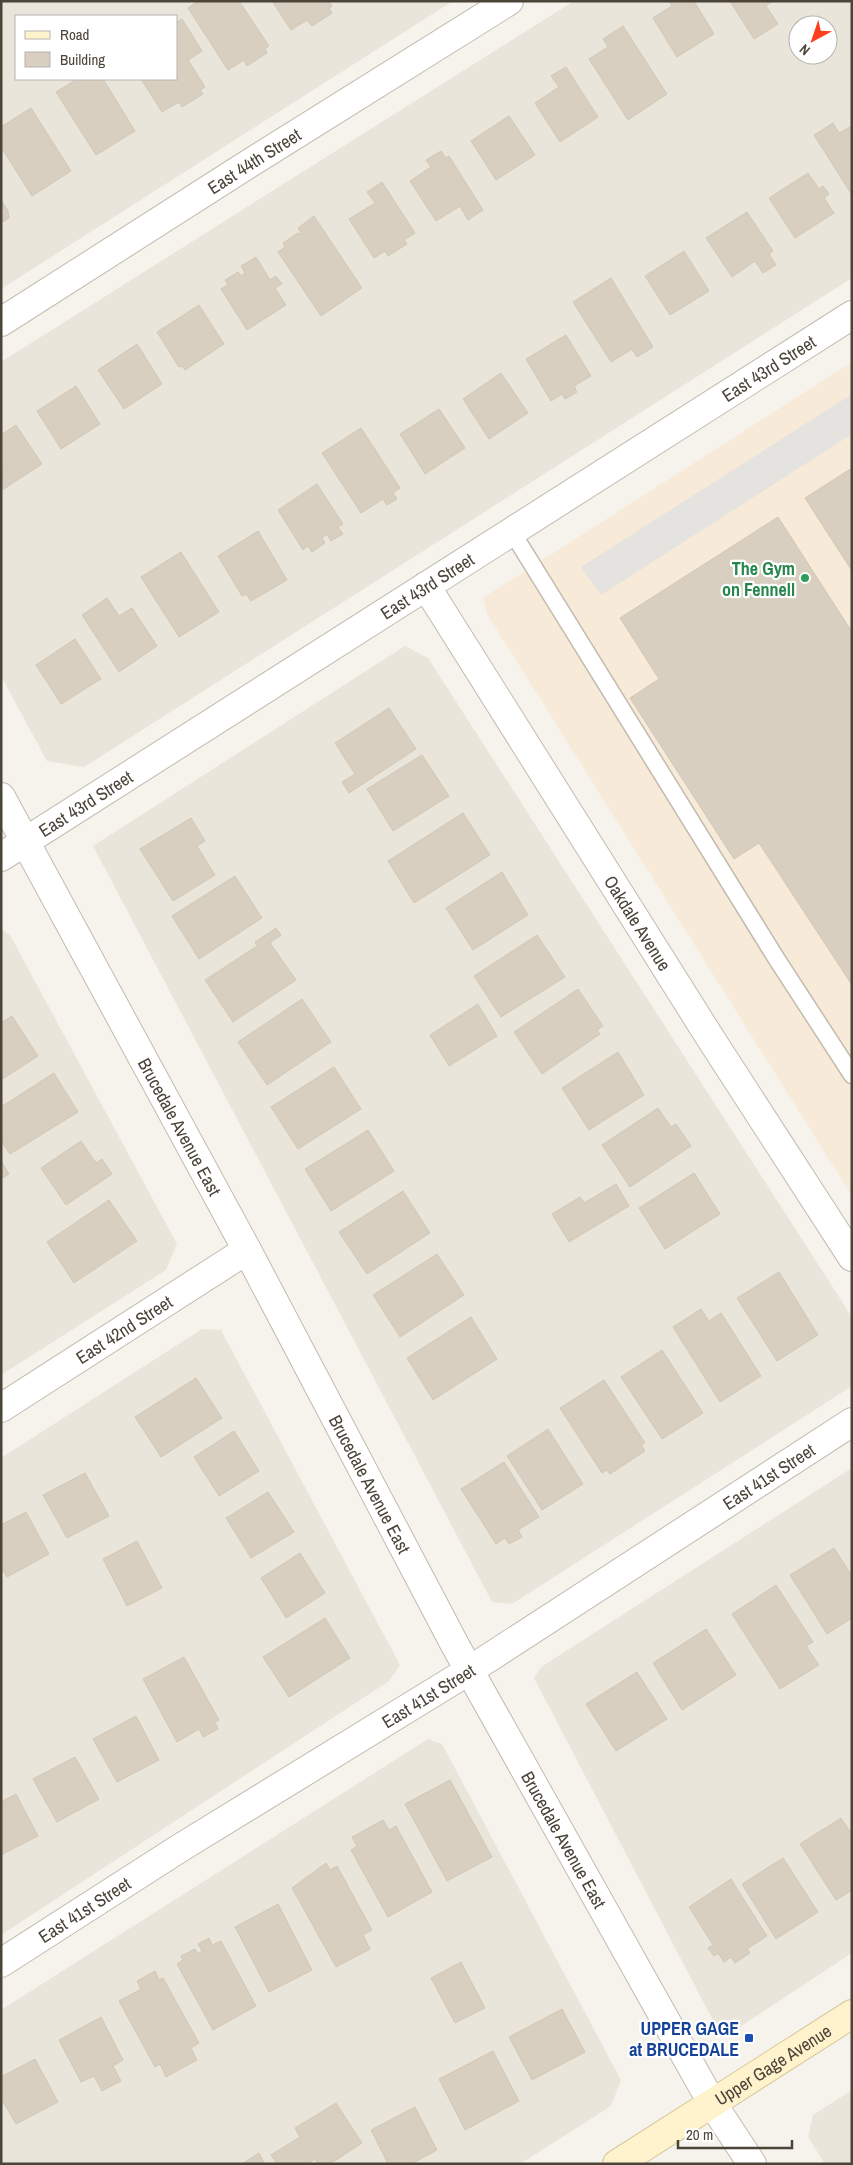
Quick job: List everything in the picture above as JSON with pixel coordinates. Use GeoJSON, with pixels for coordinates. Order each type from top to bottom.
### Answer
{"type":"FeatureCollection","features":[{"type":"Feature","properties":{"kind":"main road","name":"Upper Gage Avenue"},"geometry":{"type":"LineString","coordinates":[[617,2164],[852,2014]]}},
{"type":"Feature","properties":{"kind":"street","name":"East 44th Street"},"geometry":{"type":"LineString","coordinates":[[1,322],[509,1]]}},
{"type":"Feature","properties":{"kind":"street","name":"East 43rd Street"},"geometry":{"type":"LineString","coordinates":[[1,858],[852,315]]}},
{"type":"Feature","properties":{"kind":"street","name":"Oakdale Avenue"},"geometry":{"type":"LineString","coordinates":[[426,586],[709,1036],[852,1257]]}},
{"type":"Feature","properties":{"kind":"street","name":"Brucedale Avenue East"},"geometry":{"type":"LineString","coordinates":[[1,797],[247,1250],[455,1645],[712,2103],[752,2164]]}},
{"type":"Feature","properties":{"kind":"street","name":"East 42nd Street"},"geometry":{"type":"LineString","coordinates":[[1,1408],[247,1250]]}},
{"type":"Feature","properties":{"kind":"street","name":"East 41st Street"},"geometry":{"type":"LineString","coordinates":[[1,1963],[180,1848],[470,1670],[852,1422]]}},
{"type":"Feature","properties":{"kind":"lane"},"geometry":{"type":"LineString","coordinates":[[512,532],[776,958],[852,1075]]}},
{"type":"Feature","properties":{"kind":"shaded area"},"geometry":{"type":"Polygon","coordinates":[[[1,1],[453,1],[1,289],[1,1]]]}},
{"type":"Feature","properties":{"kind":"shaded area"},"geometry":{"type":"Polygon","coordinates":[[[574,1],[852,1],[852,278],[84,767],[47,761],[1,676],[1,362],[574,1]]]}},
{"type":"Feature","properties":{"kind":"shaded area"},"geometry":{"type":"Polygon","coordinates":[[[852,362],[852,1196],[487,614],[483,598],[852,362]]]}},
{"type":"Feature","properties":{"kind":"shaded area"},"geometry":{"type":"Polygon","coordinates":[[[852,394],[852,434],[601,595],[581,567],[852,394]]]}},
{"type":"Feature","properties":{"kind":"shaded area"},"geometry":{"type":"Polygon","coordinates":[[[405,646],[428,658],[852,1317],[852,1386],[512,1604],[492,1602],[93,846],[405,646]]]}},
{"type":"Feature","properties":{"kind":"shaded area"},"geometry":{"type":"Polygon","coordinates":[[[1,929],[10,935],[177,1244],[166,1270],[1,1375],[1,929]]]}},
{"type":"Feature","properties":{"kind":"shaded area"},"geometry":{"type":"Polygon","coordinates":[[[202,1329],[221,1330],[400,1665],[389,1681],[1,1935],[1,1458],[202,1329]]]}},
{"type":"Feature","properties":{"kind":"shaded area"},"geometry":{"type":"Polygon","coordinates":[[[852,1468],[852,1953],[732,2032],[717,2028],[534,1678],[541,1667],[852,1468]]]}},
{"type":"Feature","properties":{"kind":"shaded area"},"geometry":{"type":"Polygon","coordinates":[[[428,1739],[442,1744],[621,2080],[611,2106],[520,2164],[1,2164],[1,2010],[428,1739]]]}},
{"type":"Feature","properties":{"kind":"shaded area"},"geometry":{"type":"Polygon","coordinates":[[[852,2090],[852,2164],[825,2164],[808,2137],[813,2115],[852,2090]]]}},
{"type":"Feature","properties":{"kind":"building"},"geometry":{"type":"Polygon","coordinates":[[[198,1],[239,1],[269,46],[265,49],[267,53],[247,66],[244,60],[228,70],[188,8],[198,1]]]}},
{"type":"Feature","properties":{"kind":"building"},"geometry":{"type":"Polygon","coordinates":[[[272,1],[329,1],[332,6],[329,8],[332,13],[312,26],[307,20],[291,30],[272,1]]]}},
{"type":"Feature","properties":{"kind":"building"},"geometry":{"type":"Polygon","coordinates":[[[669,1],[694,1],[714,34],[677,57],[653,18],[672,6],[669,1]]]}},
{"type":"Feature","properties":{"kind":"building"},"geometry":{"type":"Polygon","coordinates":[[[730,1],[773,1],[766,6],[778,24],[754,39],[730,1]]]}},
{"type":"Feature","properties":{"kind":"building"},"geometry":{"type":"Polygon","coordinates":[[[182,19],[202,51],[188,60],[205,87],[200,90],[203,94],[182,107],[179,102],[162,112],[142,80],[178,80],[178,22],[182,19]]]}},
{"type":"Feature","properties":{"kind":"building"},"geometry":{"type":"Polygon","coordinates":[[[623,26],[667,94],[628,120],[589,59],[608,47],[603,39],[623,26]]]}},
{"type":"Feature","properties":{"kind":"building"},"geometry":{"type":"Polygon","coordinates":[[[566,67],[598,117],[560,142],[535,103],[559,87],[551,76],[566,67]]]}},
{"type":"Feature","properties":{"kind":"building"},"geometry":{"type":"Polygon","coordinates":[[[75,80],[104,80],[135,131],[96,155],[56,92],[75,80]]]}},
{"type":"Feature","properties":{"kind":"building"},"geometry":{"type":"Polygon","coordinates":[[[31,108],[71,171],[32,196],[1,147],[1,127],[31,108]]]}},
{"type":"Feature","properties":{"kind":"building"},"geometry":{"type":"Polygon","coordinates":[[[509,116],[535,155],[496,180],[471,141],[509,116]]]}},
{"type":"Feature","properties":{"kind":"building"},"geometry":{"type":"Polygon","coordinates":[[[833,123],[839,133],[852,126],[852,195],[814,135],[833,123]]]}},
{"type":"Feature","properties":{"kind":"building"},"geometry":{"type":"Polygon","coordinates":[[[441,151],[446,158],[449,156],[483,210],[468,220],[460,206],[436,221],[410,181],[431,167],[426,160],[441,151]]]}},
{"type":"Feature","properties":{"kind":"building"},"geometry":{"type":"Polygon","coordinates":[[[808,173],[819,189],[823,186],[829,194],[824,198],[834,213],[795,238],[769,198],[808,173]]]}},
{"type":"Feature","properties":{"kind":"building"},"geometry":{"type":"Polygon","coordinates":[[[382,182],[415,233],[404,240],[407,244],[388,256],[385,251],[374,258],[349,219],[375,203],[367,192],[382,182]]]}},
{"type":"Feature","properties":{"kind":"building"},"geometry":{"type":"Polygon","coordinates":[[[1,200],[8,211],[9,218],[1,223],[1,200]]]}},
{"type":"Feature","properties":{"kind":"building"},"geometry":{"type":"Polygon","coordinates":[[[747,212],[773,251],[769,254],[776,265],[763,273],[755,261],[732,277],[706,238],[747,212]]]}},
{"type":"Feature","properties":{"kind":"building"},"geometry":{"type":"Polygon","coordinates":[[[314,216],[362,288],[321,316],[278,252],[285,247],[283,243],[298,233],[303,235],[298,228],[314,216]]]}},
{"type":"Feature","properties":{"kind":"building"},"geometry":{"type":"Polygon","coordinates":[[[684,251],[709,291],[670,315],[645,276],[684,251]]]}},
{"type":"Feature","properties":{"kind":"building"},"geometry":{"type":"Polygon","coordinates":[[[256,257],[270,280],[276,276],[282,284],[275,288],[286,305],[247,330],[221,289],[228,285],[225,280],[238,272],[241,276],[245,273],[241,266],[256,257]]]}},
{"type":"Feature","properties":{"kind":"building"},"geometry":{"type":"Polygon","coordinates":[[[611,278],[653,347],[637,357],[632,349],[611,362],[573,302],[611,278]]]}},
{"type":"Feature","properties":{"kind":"building"},"geometry":{"type":"Polygon","coordinates":[[[199,305],[224,344],[185,370],[182,366],[179,367],[157,332],[199,305]]]}},
{"type":"Feature","properties":{"kind":"building"},"geometry":{"type":"Polygon","coordinates":[[[566,335],[591,376],[574,386],[577,392],[565,399],[562,394],[551,401],[526,359],[566,335]]]}},
{"type":"Feature","properties":{"kind":"building"},"geometry":{"type":"Polygon","coordinates":[[[137,344],[162,384],[124,409],[98,370],[137,344]]]}},
{"type":"Feature","properties":{"kind":"building"},"geometry":{"type":"Polygon","coordinates":[[[501,373],[528,413],[489,439],[463,399],[501,373]]]}},
{"type":"Feature","properties":{"kind":"building"},"geometry":{"type":"Polygon","coordinates":[[[76,386],[100,424],[61,449],[37,411],[76,386]]]}},
{"type":"Feature","properties":{"kind":"building"},"geometry":{"type":"Polygon","coordinates":[[[439,409],[465,448],[425,474],[400,434],[439,409]]]}},
{"type":"Feature","properties":{"kind":"building"},"geometry":{"type":"Polygon","coordinates":[[[16,425],[42,464],[2,490],[1,435],[16,425]]]}},
{"type":"Feature","properties":{"kind":"building"},"geometry":{"type":"Polygon","coordinates":[[[361,428],[400,488],[393,493],[397,499],[387,505],[383,499],[361,513],[322,453],[361,428]]]}},
{"type":"Feature","properties":{"kind":"building"},"geometry":{"type":"Polygon","coordinates":[[[852,468],[852,571],[805,498],[852,468]]]}},
{"type":"Feature","properties":{"kind":"building"},"geometry":{"type":"Polygon","coordinates":[[[317,484],[343,524],[338,527],[343,534],[331,541],[327,534],[322,538],[325,543],[312,552],[308,546],[303,550],[278,510],[317,484]]]}},
{"type":"Feature","properties":{"kind":"building"},"geometry":{"type":"Polygon","coordinates":[[[778,517],[852,632],[852,985],[759,843],[734,859],[630,698],[659,679],[620,618],[778,517]]]}},
{"type":"Feature","properties":{"kind":"building"},"geometry":{"type":"Polygon","coordinates":[[[258,531],[287,580],[251,601],[246,594],[242,596],[218,556],[258,531]]]}},
{"type":"Feature","properties":{"kind":"building"},"geometry":{"type":"Polygon","coordinates":[[[181,552],[219,612],[179,637],[141,577],[181,552]]]}},
{"type":"Feature","properties":{"kind":"building"},"geometry":{"type":"Polygon","coordinates":[[[107,598],[119,616],[132,608],[157,646],[119,672],[82,615],[107,598]]]}},
{"type":"Feature","properties":{"kind":"building"},"geometry":{"type":"Polygon","coordinates":[[[75,639],[101,679],[61,704],[36,665],[75,639]]]}},
{"type":"Feature","properties":{"kind":"building"},"geometry":{"type":"Polygon","coordinates":[[[389,708],[416,749],[349,793],[342,782],[355,774],[335,743],[389,708]]]}},
{"type":"Feature","properties":{"kind":"building"},"geometry":{"type":"Polygon","coordinates":[[[422,755],[449,796],[393,831],[367,789],[422,755]]]}},
{"type":"Feature","properties":{"kind":"building"},"geometry":{"type":"Polygon","coordinates":[[[463,813],[490,855],[414,903],[388,861],[463,813]]]}},
{"type":"Feature","properties":{"kind":"building"},"geometry":{"type":"Polygon","coordinates":[[[191,818],[205,841],[197,846],[215,875],[173,901],[140,849],[191,818]]]}},
{"type":"Feature","properties":{"kind":"building"},"geometry":{"type":"Polygon","coordinates":[[[502,872],[528,915],[473,950],[446,908],[502,872]]]}},
{"type":"Feature","properties":{"kind":"building"},"geometry":{"type":"Polygon","coordinates":[[[235,876],[262,918],[199,959],[172,916],[235,876]]]}},
{"type":"Feature","properties":{"kind":"building"},"geometry":{"type":"Polygon","coordinates":[[[276,928],[281,935],[270,943],[296,980],[233,1022],[205,980],[257,946],[255,942],[276,928]]]}},
{"type":"Feature","properties":{"kind":"building"},"geometry":{"type":"Polygon","coordinates":[[[537,935],[565,977],[501,1017],[474,976],[537,935]]]}},
{"type":"Feature","properties":{"kind":"building"},"geometry":{"type":"Polygon","coordinates":[[[578,989],[603,1026],[597,1030],[600,1034],[542,1074],[514,1032],[578,989]]]}},
{"type":"Feature","properties":{"kind":"building"},"geometry":{"type":"Polygon","coordinates":[[[302,999],[331,1042],[267,1085],[238,1042],[302,999]]]}},
{"type":"Feature","properties":{"kind":"building"},"geometry":{"type":"Polygon","coordinates":[[[478,1004],[497,1036],[449,1066],[430,1035],[478,1004]]]}},
{"type":"Feature","properties":{"kind":"building"},"geometry":{"type":"Polygon","coordinates":[[[12,1016],[38,1056],[1,1080],[1,1023],[12,1016]]]}},
{"type":"Feature","properties":{"kind":"building"},"geometry":{"type":"Polygon","coordinates":[[[618,1052],[644,1095],[589,1130],[562,1088],[618,1052]]]}},
{"type":"Feature","properties":{"kind":"building"},"geometry":{"type":"Polygon","coordinates":[[[334,1067],[361,1109],[298,1149],[271,1107],[334,1067]]]}},
{"type":"Feature","properties":{"kind":"building"},"geometry":{"type":"Polygon","coordinates":[[[54,1073],[78,1112],[10,1154],[1,1141],[1,1107],[54,1073]]]}},
{"type":"Feature","properties":{"kind":"building"},"geometry":{"type":"Polygon","coordinates":[[[658,1108],[671,1127],[676,1124],[691,1146],[630,1187],[602,1145],[658,1108]]]}},
{"type":"Feature","properties":{"kind":"building"},"geometry":{"type":"Polygon","coordinates":[[[368,1130],[394,1171],[331,1211],[305,1169],[368,1130]]]}},
{"type":"Feature","properties":{"kind":"building"},"geometry":{"type":"Polygon","coordinates":[[[81,1141],[96,1163],[102,1159],[112,1174],[66,1205],[41,1168],[81,1141]]]}},
{"type":"Feature","properties":{"kind":"building"},"geometry":{"type":"Polygon","coordinates":[[[1,1161],[9,1174],[1,1179],[1,1161]]]}},
{"type":"Feature","properties":{"kind":"building"},"geometry":{"type":"Polygon","coordinates":[[[694,1173],[720,1214],[665,1249],[639,1208],[694,1173]]]}},
{"type":"Feature","properties":{"kind":"building"},"geometry":{"type":"Polygon","coordinates":[[[616,1184],[629,1206],[569,1242],[552,1214],[580,1197],[584,1203],[616,1184]]]}},
{"type":"Feature","properties":{"kind":"building"},"geometry":{"type":"Polygon","coordinates":[[[403,1191],[430,1233],[367,1274],[339,1232],[403,1191]]]}},
{"type":"Feature","properties":{"kind":"building"},"geometry":{"type":"Polygon","coordinates":[[[109,1200],[137,1241],[74,1283],[47,1242],[109,1200]]]}},
{"type":"Feature","properties":{"kind":"building"},"geometry":{"type":"Polygon","coordinates":[[[437,1254],[464,1295],[400,1337],[373,1295],[437,1254]]]}},
{"type":"Feature","properties":{"kind":"building"},"geometry":{"type":"Polygon","coordinates":[[[779,1272],[818,1335],[777,1361],[737,1298],[779,1272]]]}},
{"type":"Feature","properties":{"kind":"building"},"geometry":{"type":"Polygon","coordinates":[[[701,1309],[709,1321],[721,1313],[761,1376],[720,1402],[673,1327],[701,1309]]]}},
{"type":"Feature","properties":{"kind":"building"},"geometry":{"type":"Polygon","coordinates":[[[471,1317],[497,1359],[433,1400],[407,1358],[471,1317]]]}},
{"type":"Feature","properties":{"kind":"building"},"geometry":{"type":"Polygon","coordinates":[[[662,1350],[703,1413],[662,1439],[621,1377],[662,1350]]]}},
{"type":"Feature","properties":{"kind":"building"},"geometry":{"type":"Polygon","coordinates":[[[196,1378],[222,1418],[161,1457],[135,1417],[196,1378]]]}},
{"type":"Feature","properties":{"kind":"building"},"geometry":{"type":"Polygon","coordinates":[[[604,1380],[645,1443],[641,1445],[645,1451],[610,1474],[607,1470],[602,1473],[560,1408],[604,1380]]]}},
{"type":"Feature","properties":{"kind":"building"},"geometry":{"type":"Polygon","coordinates":[[[548,1429],[583,1484],[542,1510],[507,1456],[548,1429]]]}},
{"type":"Feature","properties":{"kind":"building"},"geometry":{"type":"Polygon","coordinates":[[[234,1431],[259,1471],[219,1496],[194,1457],[234,1431]]]}},
{"type":"Feature","properties":{"kind":"building"},"geometry":{"type":"Polygon","coordinates":[[[504,1462],[539,1517],[518,1530],[522,1537],[509,1544],[505,1538],[496,1544],[461,1489],[504,1462]]]}},
{"type":"Feature","properties":{"kind":"building"},"geometry":{"type":"Polygon","coordinates":[[[85,1473],[109,1516],[67,1538],[43,1495],[85,1473]]]}},
{"type":"Feature","properties":{"kind":"building"},"geometry":{"type":"Polygon","coordinates":[[[268,1492],[294,1532],[251,1558],[226,1518],[268,1492]]]}},
{"type":"Feature","properties":{"kind":"building"},"geometry":{"type":"Polygon","coordinates":[[[26,1512],[49,1554],[7,1577],[1,1567],[1,1525],[26,1512]]]}},
{"type":"Feature","properties":{"kind":"building"},"geometry":{"type":"Polygon","coordinates":[[[137,1541],[162,1588],[127,1606],[103,1559],[137,1541]]]}},
{"type":"Feature","properties":{"kind":"building"},"geometry":{"type":"Polygon","coordinates":[[[834,1548],[852,1576],[852,1618],[827,1634],[790,1575],[834,1548]]]}},
{"type":"Feature","properties":{"kind":"building"},"geometry":{"type":"Polygon","coordinates":[[[300,1553],[325,1593],[286,1618],[261,1578],[300,1553]]]}},
{"type":"Feature","properties":{"kind":"building"},"geometry":{"type":"Polygon","coordinates":[[[776,1585],[813,1642],[806,1646],[819,1665],[780,1689],[732,1614],[776,1585]]]}},
{"type":"Feature","properties":{"kind":"building"},"geometry":{"type":"Polygon","coordinates":[[[325,1618],[350,1658],[289,1697],[263,1657],[325,1618]]]}},
{"type":"Feature","properties":{"kind":"building"},"geometry":{"type":"Polygon","coordinates":[[[706,1629],[736,1675],[682,1710],[653,1663],[706,1629]]]}},
{"type":"Feature","properties":{"kind":"building"},"geometry":{"type":"Polygon","coordinates":[[[184,1657],[219,1720],[215,1722],[218,1729],[203,1737],[199,1729],[177,1742],[143,1679],[184,1657]]]}},
{"type":"Feature","properties":{"kind":"building"},"geometry":{"type":"Polygon","coordinates":[[[637,1672],[667,1719],[616,1751],[586,1704],[637,1672]]]}},
{"type":"Feature","properties":{"kind":"building"},"geometry":{"type":"Polygon","coordinates":[[[136,1716],[159,1760],[117,1782],[93,1739],[136,1716]]]}},
{"type":"Feature","properties":{"kind":"building"},"geometry":{"type":"Polygon","coordinates":[[[75,1757],[99,1799],[57,1822],[33,1779],[75,1757]]]}},
{"type":"Feature","properties":{"kind":"building"},"geometry":{"type":"Polygon","coordinates":[[[450,1780],[492,1857],[447,1881],[405,1804],[450,1780]]]}},
{"type":"Feature","properties":{"kind":"building"},"geometry":{"type":"Polygon","coordinates":[[[16,1794],[38,1836],[1,1855],[1,1802],[16,1794]]]}},
{"type":"Feature","properties":{"kind":"building"},"geometry":{"type":"Polygon","coordinates":[[[841,1818],[852,1834],[852,1890],[836,1900],[800,1844],[841,1818]]]}},
{"type":"Feature","properties":{"kind":"building"},"geometry":{"type":"Polygon","coordinates":[[[383,1820],[389,1830],[396,1826],[432,1892],[388,1917],[351,1850],[357,1846],[352,1837],[383,1820]]]}},
{"type":"Feature","properties":{"kind":"building"},"geometry":{"type":"Polygon","coordinates":[[[783,1858],[818,1912],[776,1939],[742,1884],[783,1858]]]}},
{"type":"Feature","properties":{"kind":"building"},"geometry":{"type":"Polygon","coordinates":[[[326,1863],[330,1870],[337,1866],[372,1930],[363,1935],[370,1949],[336,1967],[292,1888],[326,1863]]]}},
{"type":"Feature","properties":{"kind":"building"},"geometry":{"type":"Polygon","coordinates":[[[731,1879],[767,1936],[747,1949],[750,1953],[735,1963],[731,1957],[724,1962],[718,1953],[714,1956],[708,1948],[713,1945],[689,1907],[731,1879]]]}},
{"type":"Feature","properties":{"kind":"building"},"geometry":{"type":"Polygon","coordinates":[[[278,1904],[312,1970],[269,1992],[235,1927],[278,1904]]]}},
{"type":"Feature","properties":{"kind":"building"},"geometry":{"type":"Polygon","coordinates":[[[209,1938],[212,1945],[221,1941],[256,2006],[213,2030],[177,1964],[183,1960],[181,1956],[195,1949],[198,1954],[202,1951],[198,1944],[209,1938]]]}},
{"type":"Feature","properties":{"kind":"building"},"geometry":{"type":"Polygon","coordinates":[[[461,1962],[485,2008],[455,2023],[431,1978],[461,1962]]]}},
{"type":"Feature","properties":{"kind":"building"},"geometry":{"type":"Polygon","coordinates":[[[155,1971],[159,1980],[163,1978],[199,2043],[191,2048],[197,2060],[166,2077],[160,2064],[155,2067],[119,2001],[141,1989],[137,1981],[155,1971]]]}},
{"type":"Feature","properties":{"kind":"building"},"geometry":{"type":"Polygon","coordinates":[[[562,2009],[585,2052],[532,2080],[509,2037],[562,2009]]]}},
{"type":"Feature","properties":{"kind":"building"},"geometry":{"type":"Polygon","coordinates":[[[101,2017],[123,2060],[113,2066],[121,2081],[102,2091],[94,2076],[81,2082],[59,2040],[101,2017]]]}},
{"type":"Feature","properties":{"kind":"building"},"geometry":{"type":"Polygon","coordinates":[[[493,2051],[519,2101],[465,2130],[439,2079],[493,2051]]]}},
{"type":"Feature","properties":{"kind":"building"},"geometry":{"type":"Polygon","coordinates":[[[35,2059],[58,2102],[16,2124],[1,2098],[1,2077],[35,2059]]]}},
{"type":"Feature","properties":{"kind":"building"},"geometry":{"type":"Polygon","coordinates":[[[336,2103],[362,2143],[330,2164],[318,2164],[315,2159],[307,2164],[277,2164],[271,2155],[300,2137],[295,2128],[336,2103]]]}},
{"type":"Feature","properties":{"kind":"building"},"geometry":{"type":"Polygon","coordinates":[[[415,2107],[437,2150],[411,2164],[388,2164],[371,2130],[415,2107]]]}},
{"type":"Feature","properties":{"kind":"building"},"geometry":{"type":"Polygon","coordinates":[[[259,2153],[265,2164],[242,2164],[259,2153]]]}},
{"type":"Feature","properties":{"kind":"place","name":"The Gym on Fennell"},"geometry":{"type":"Point","coordinates":[805,578]}},
{"type":"Feature","properties":{"kind":"place","name":"UPPER GAGE at BRUCEDALE"},"geometry":{"type":"Point","coordinates":[749,2038]}}]}
